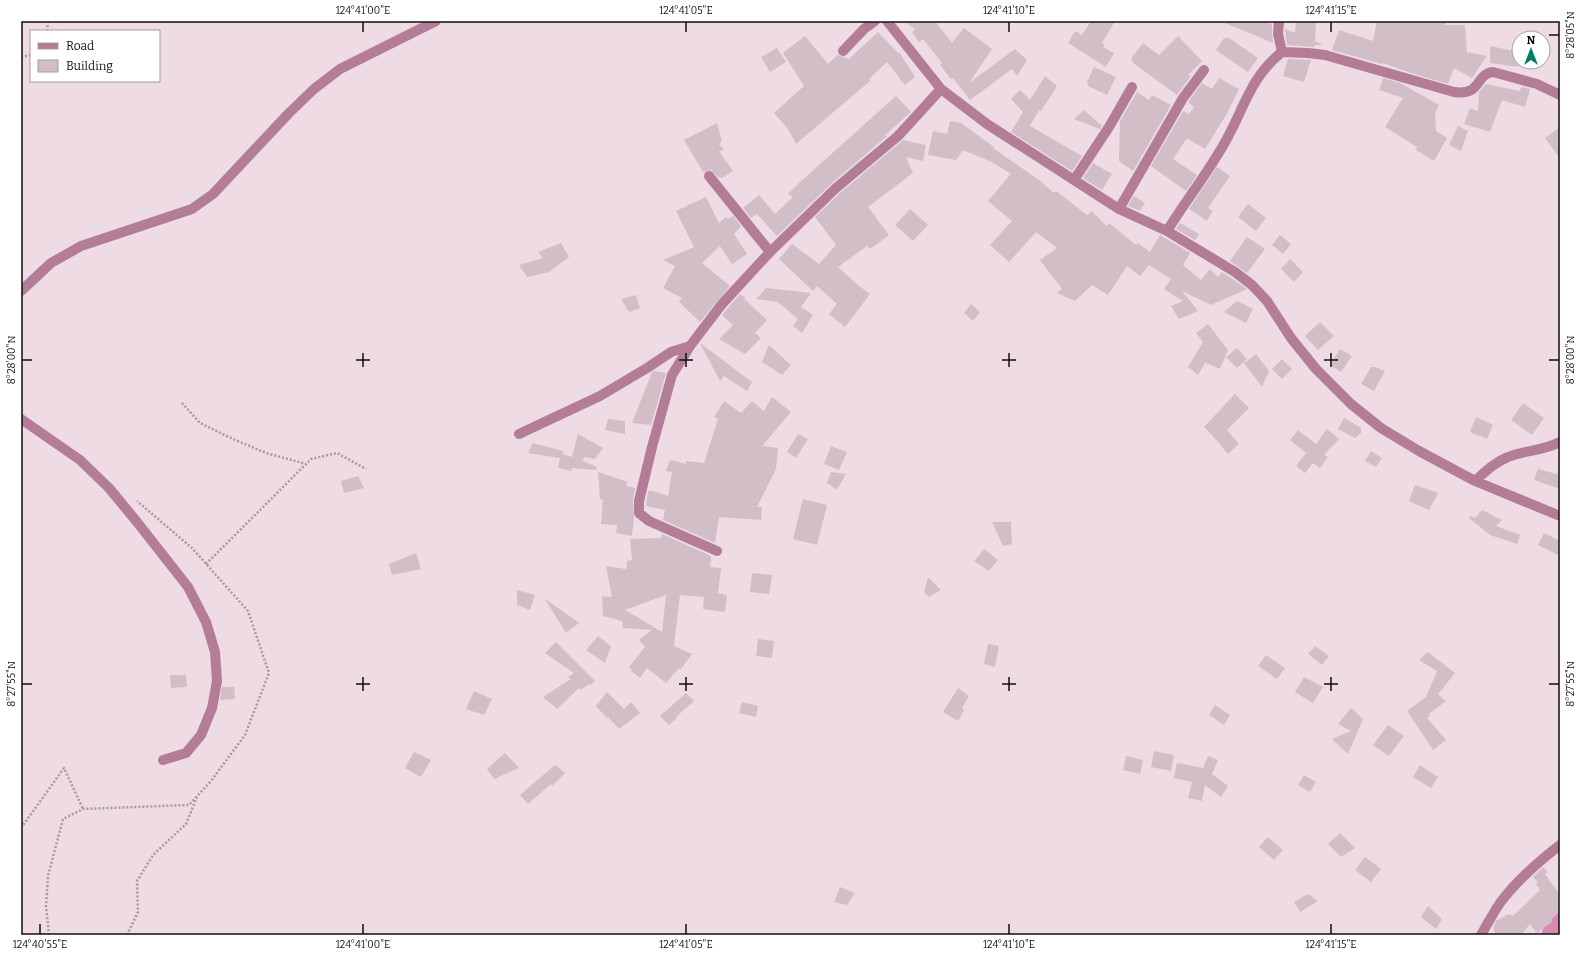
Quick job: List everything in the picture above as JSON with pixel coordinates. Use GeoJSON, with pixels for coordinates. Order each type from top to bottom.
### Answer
{"type":"FeatureCollection","features":[{"type":"Feature","properties":{"kind":"street"},"geometry":{"type":"LineString","coordinates":[[21,290],[51,263],[81,246],[192,209],[213,194],[289,113],[314,89],[340,69],[436,21]]}},
{"type":"Feature","properties":{"kind":"street"},"geometry":{"type":"LineString","coordinates":[[843,51],[864,29],[875,21]]}},
{"type":"Feature","properties":{"kind":"street"},"geometry":{"type":"LineString","coordinates":[[887,21],[941,89],[988,124],[1119,209],[1167,231],[1234,272],[1252,285],[1267,301],[1292,338],[1316,369],[1351,404],[1381,428],[1419,451],[1475,481],[1560,516]]}},
{"type":"Feature","properties":{"kind":"street"},"geometry":{"type":"LineString","coordinates":[[1279,21],[1278,34],[1282,52]]}},
{"type":"Feature","properties":{"kind":"street"},"geometry":{"type":"LineString","coordinates":[[1167,231],[1224,146],[1254,82],[1264,68],[1282,52],[1325,55],[1454,92],[1469,92],[1474,89],[1485,75],[1489,72],[1493,72],[1537,84],[1560,95]]}},
{"type":"Feature","properties":{"kind":"street"},"geometry":{"type":"LineString","coordinates":[[1119,209],[1183,98],[1204,70]]}},
{"type":"Feature","properties":{"kind":"street"},"geometry":{"type":"LineString","coordinates":[[1074,180],[1109,127],[1132,87]]}},
{"type":"Feature","properties":{"kind":"street"},"geometry":{"type":"LineString","coordinates":[[717,551],[649,521],[639,513],[639,501],[672,375],[690,346],[722,304],[770,252],[836,188],[898,136],[941,89]]}},
{"type":"Feature","properties":{"kind":"street"},"geometry":{"type":"LineString","coordinates":[[710,176],[770,252]]}},
{"type":"Feature","properties":{"kind":"street"},"geometry":{"type":"LineString","coordinates":[[519,434],[600,396],[671,352],[690,346]]}},
{"type":"Feature","properties":{"kind":"street"},"geometry":{"type":"LineString","coordinates":[[21,419],[80,460],[109,488],[188,587],[206,622],[215,652],[217,681],[212,708],[201,735],[186,753],[163,760]]}},
{"type":"Feature","properties":{"kind":"street"},"geometry":{"type":"LineString","coordinates":[[1475,481],[1491,466],[1509,456],[1549,447],[1560,442]]}},
{"type":"Feature","properties":{"kind":"street"},"geometry":{"type":"LineString","coordinates":[[1481,935],[1499,904],[1515,884],[1543,858],[1560,845]]}},
{"type":"Feature","properties":{"kind":"path"},"geometry":{"type":"LineString","coordinates":[[182,403],[200,423],[266,453],[306,464]]}},
{"type":"Feature","properties":{"kind":"path"},"geometry":{"type":"LineString","coordinates":[[206,564],[311,460],[337,453],[366,469]]}},
{"type":"Feature","properties":{"kind":"path"},"geometry":{"type":"LineString","coordinates":[[49,935],[46,906],[48,876],[63,820],[83,809],[189,805],[245,735],[269,673],[248,611],[192,548],[134,499]]}},
{"type":"Feature","properties":{"kind":"path"},"geometry":{"type":"LineString","coordinates":[[21,828],[64,768],[83,809]]}},
{"type":"Feature","properties":{"kind":"path"},"geometry":{"type":"LineString","coordinates":[[127,935],[138,912],[137,881],[153,855],[186,824],[198,795]]}},
{"type":"Feature","properties":{"kind":"building"},"geometry":{"type":"Polygon","coordinates":[[[904,21],[935,21],[952,43],[964,28],[992,49],[969,83],[1015,49],[1027,60],[1017,76],[1012,69],[970,100],[953,78],[951,79],[940,65],[942,63],[923,39],[919,42],[912,32],[915,29],[904,21]]]}},
{"type":"Feature","properties":{"kind":"building"},"geometry":{"type":"Polygon","coordinates":[[[1091,21],[1115,21],[1102,43],[1105,44],[1103,47],[1114,53],[1106,67],[1068,43],[1075,31],[1082,35],[1091,21]]]}},
{"type":"Feature","properties":{"kind":"building"},"geometry":{"type":"Polygon","coordinates":[[[1220,21],[1265,21],[1272,24],[1273,43],[1220,21]]]}},
{"type":"Feature","properties":{"kind":"building"},"geometry":{"type":"Polygon","coordinates":[[[1296,21],[1316,22],[1315,41],[1323,45],[1315,45],[1314,47],[1287,45],[1285,29],[1295,33],[1296,21]]]}},
{"type":"Feature","properties":{"kind":"building"},"geometry":{"type":"Polygon","coordinates":[[[1377,21],[1446,21],[1445,25],[1465,25],[1467,52],[1487,56],[1472,78],[1454,68],[1448,84],[1383,63],[1382,64],[1332,50],[1339,30],[1373,41],[1377,21]]]}},
{"type":"Feature","properties":{"kind":"building"},"geometry":{"type":"Polygon","coordinates":[[[878,32],[898,53],[899,52],[915,77],[905,85],[887,62],[869,79],[870,81],[796,144],[788,129],[774,113],[804,86],[783,53],[805,36],[828,64],[838,55],[849,59],[878,32]]]}},
{"type":"Feature","properties":{"kind":"building"},"geometry":{"type":"Polygon","coordinates":[[[1178,36],[1202,61],[1188,75],[1191,76],[1177,95],[1132,62],[1132,57],[1143,43],[1159,55],[1178,36]]]}},
{"type":"Feature","properties":{"kind":"building"},"geometry":{"type":"Polygon","coordinates":[[[1224,38],[1229,38],[1258,58],[1248,72],[1216,50],[1224,38]]]}},
{"type":"Feature","properties":{"kind":"building"},"geometry":{"type":"Polygon","coordinates":[[[1490,46],[1511,50],[1511,66],[1490,63],[1490,46]]]}},
{"type":"Feature","properties":{"kind":"building"},"geometry":{"type":"Polygon","coordinates":[[[777,48],[786,62],[770,72],[761,57],[777,48]]]}},
{"type":"Feature","properties":{"kind":"building"},"geometry":{"type":"Polygon","coordinates":[[[1288,59],[1311,60],[1304,82],[1283,76],[1288,59]]]}},
{"type":"Feature","properties":{"kind":"building"},"geometry":{"type":"Polygon","coordinates":[[[1094,67],[1116,77],[1107,95],[1088,86],[1087,82],[1094,67]]]}},
{"type":"Feature","properties":{"kind":"building"},"geometry":{"type":"Polygon","coordinates":[[[1045,76],[1057,86],[1041,111],[1039,110],[1030,126],[1082,156],[1072,171],[1011,132],[1023,112],[1011,99],[1020,90],[1030,100],[1045,76]]]}},
{"type":"Feature","properties":{"kind":"building"},"geometry":{"type":"Polygon","coordinates":[[[1219,78],[1239,89],[1226,115],[1205,149],[1187,138],[1173,159],[1197,175],[1186,191],[1151,166],[1183,111],[1189,114],[1194,107],[1188,102],[1202,83],[1212,89],[1219,78]]]}},
{"type":"Feature","properties":{"kind":"building"},"geometry":{"type":"Polygon","coordinates":[[[1383,78],[1400,83],[1439,105],[1435,113],[1436,131],[1447,138],[1434,161],[1416,150],[1417,147],[1385,127],[1403,98],[1379,90],[1383,78]]]}},
{"type":"Feature","properties":{"kind":"building"},"geometry":{"type":"Polygon","coordinates":[[[1486,84],[1519,91],[1522,87],[1530,89],[1525,107],[1502,100],[1490,132],[1464,124],[1470,108],[1478,111],[1479,92],[1486,84]]]}},
{"type":"Feature","properties":{"kind":"building"},"geometry":{"type":"Polygon","coordinates":[[[1137,92],[1149,100],[1152,95],[1171,105],[1133,171],[1119,161],[1120,121],[1137,92]]]}},
{"type":"Feature","properties":{"kind":"building"},"geometry":{"type":"Polygon","coordinates":[[[896,96],[911,112],[884,136],[887,136],[832,183],[777,236],[757,214],[751,218],[743,208],[759,195],[775,214],[793,197],[788,194],[799,183],[896,96]]]}},
{"type":"Feature","properties":{"kind":"building"},"geometry":{"type":"Polygon","coordinates":[[[1084,110],[1102,126],[1100,129],[1074,119],[1084,110]]]}},
{"type":"Feature","properties":{"kind":"building"},"geometry":{"type":"Polygon","coordinates":[[[950,121],[961,123],[994,147],[993,148],[1039,180],[1054,193],[1056,191],[1087,215],[1092,211],[1106,226],[1109,223],[1136,245],[1138,243],[1150,252],[1160,235],[1190,253],[1183,265],[1201,280],[1210,269],[1218,277],[1222,272],[1247,289],[1211,305],[1182,291],[1198,311],[1179,319],[1171,306],[1183,301],[1164,289],[1171,279],[1149,265],[1140,276],[1127,266],[1108,295],[1092,285],[1075,301],[1057,293],[1062,289],[1040,260],[1057,248],[1036,232],[1009,262],[990,245],[1012,221],[988,201],[1011,174],[992,162],[963,150],[956,160],[928,155],[933,131],[947,134],[950,121]]]}},
{"type":"Feature","properties":{"kind":"building"},"geometry":{"type":"Polygon","coordinates":[[[717,123],[722,141],[719,144],[724,150],[719,151],[733,171],[722,178],[718,177],[711,170],[703,172],[684,140],[717,123]]]}},
{"type":"Feature","properties":{"kind":"building"},"geometry":{"type":"Polygon","coordinates":[[[1458,126],[1468,131],[1461,151],[1449,145],[1458,126]]]}},
{"type":"Feature","properties":{"kind":"building"},"geometry":{"type":"Polygon","coordinates":[[[1560,127],[1560,158],[1545,138],[1560,127]]]}},
{"type":"Feature","properties":{"kind":"building"},"geometry":{"type":"Polygon","coordinates":[[[903,140],[926,145],[923,161],[906,157],[913,173],[868,207],[889,235],[870,249],[867,246],[838,267],[870,294],[845,327],[829,314],[837,304],[817,286],[813,291],[779,259],[792,244],[819,264],[836,245],[815,217],[840,193],[903,140]]]}},
{"type":"Feature","properties":{"kind":"building"},"geometry":{"type":"Polygon","coordinates":[[[1093,163],[1112,174],[1102,190],[1083,178],[1093,163]]]}},
{"type":"Feature","properties":{"kind":"building"},"geometry":{"type":"Polygon","coordinates":[[[1217,167],[1230,176],[1208,208],[1213,211],[1207,221],[1189,209],[1217,167]]]}},
{"type":"Feature","properties":{"kind":"building"},"geometry":{"type":"Polygon","coordinates":[[[1134,196],[1145,203],[1140,211],[1128,206],[1134,196]]]}},
{"type":"Feature","properties":{"kind":"building"},"geometry":{"type":"Polygon","coordinates":[[[706,197],[719,223],[726,217],[728,219],[733,216],[741,226],[734,234],[747,254],[732,264],[720,246],[702,263],[730,286],[700,322],[679,302],[682,298],[663,288],[675,266],[663,260],[694,247],[676,211],[706,197]]]}},
{"type":"Feature","properties":{"kind":"building"},"geometry":{"type":"Polygon","coordinates":[[[1248,204],[1266,218],[1256,231],[1238,217],[1248,204]]]}},
{"type":"Feature","properties":{"kind":"building"},"geometry":{"type":"Polygon","coordinates":[[[910,209],[928,225],[913,241],[895,225],[910,209]]]}},
{"type":"Feature","properties":{"kind":"building"},"geometry":{"type":"Polygon","coordinates":[[[1180,223],[1199,234],[1195,240],[1176,229],[1180,223]]]}},
{"type":"Feature","properties":{"kind":"building"},"geometry":{"type":"Polygon","coordinates":[[[1280,235],[1291,244],[1283,254],[1272,245],[1280,235]]]}},
{"type":"Feature","properties":{"kind":"building"},"geometry":{"type":"Polygon","coordinates":[[[1247,237],[1265,249],[1247,273],[1230,261],[1247,237]]]}},
{"type":"Feature","properties":{"kind":"building"},"geometry":{"type":"Polygon","coordinates":[[[561,243],[569,257],[549,272],[527,277],[519,265],[543,258],[538,252],[561,243]]]}},
{"type":"Feature","properties":{"kind":"building"},"geometry":{"type":"Polygon","coordinates":[[[1290,259],[1303,272],[1294,282],[1281,269],[1290,259]]]}},
{"type":"Feature","properties":{"kind":"building"},"geometry":{"type":"Polygon","coordinates":[[[766,288],[811,293],[801,307],[813,315],[802,333],[793,326],[798,319],[778,302],[756,299],[766,288]]]}},
{"type":"Feature","properties":{"kind":"building"},"geometry":{"type":"Polygon","coordinates":[[[740,294],[746,298],[743,298],[767,320],[755,333],[761,338],[745,354],[719,339],[733,325],[722,315],[740,294]]]}},
{"type":"Feature","properties":{"kind":"building"},"geometry":{"type":"Polygon","coordinates":[[[636,295],[640,308],[629,312],[621,299],[636,295]]]}},
{"type":"Feature","properties":{"kind":"building"},"geometry":{"type":"Polygon","coordinates":[[[1237,301],[1253,309],[1246,323],[1224,312],[1237,301]]]}},
{"type":"Feature","properties":{"kind":"building"},"geometry":{"type":"Polygon","coordinates":[[[971,304],[980,312],[973,321],[964,313],[971,304]]]}},
{"type":"Feature","properties":{"kind":"building"},"geometry":{"type":"Polygon","coordinates":[[[1320,322],[1334,336],[1318,350],[1305,336],[1320,322]]]}},
{"type":"Feature","properties":{"kind":"building"},"geometry":{"type":"Polygon","coordinates":[[[1208,324],[1228,350],[1220,369],[1204,362],[1205,363],[1198,375],[1188,367],[1203,342],[1196,333],[1208,324]]]}},
{"type":"Feature","properties":{"kind":"building"},"geometry":{"type":"Polygon","coordinates":[[[700,343],[752,382],[747,391],[724,376],[720,381],[700,343]]]}},
{"type":"Feature","properties":{"kind":"building"},"geometry":{"type":"Polygon","coordinates":[[[769,345],[791,365],[782,375],[762,362],[769,345]]]}},
{"type":"Feature","properties":{"kind":"building"},"geometry":{"type":"Polygon","coordinates":[[[1237,348],[1247,359],[1237,368],[1226,357],[1237,348]]]}},
{"type":"Feature","properties":{"kind":"building"},"geometry":{"type":"Polygon","coordinates":[[[1340,349],[1352,356],[1341,372],[1330,365],[1340,349]]]}},
{"type":"Feature","properties":{"kind":"building"},"geometry":{"type":"Polygon","coordinates":[[[1256,354],[1269,371],[1262,387],[1244,363],[1256,354]]]}},
{"type":"Feature","properties":{"kind":"building"},"geometry":{"type":"Polygon","coordinates":[[[1282,359],[1292,369],[1282,379],[1272,369],[1282,359]]]}},
{"type":"Feature","properties":{"kind":"building"},"geometry":{"type":"Polygon","coordinates":[[[1371,367],[1385,371],[1374,391],[1361,384],[1371,367]]]}},
{"type":"Feature","properties":{"kind":"building"},"geometry":{"type":"Polygon","coordinates":[[[652,372],[666,373],[651,425],[632,423],[652,372]]]}},
{"type":"Feature","properties":{"kind":"building"},"geometry":{"type":"Polygon","coordinates":[[[1235,394],[1249,408],[1227,430],[1239,444],[1228,454],[1204,427],[1235,394]]]}},
{"type":"Feature","properties":{"kind":"building"},"geometry":{"type":"Polygon","coordinates":[[[772,397],[791,412],[762,446],[778,448],[776,469],[757,507],[762,507],[761,520],[719,517],[715,543],[663,520],[665,510],[646,506],[648,491],[668,496],[672,472],[666,471],[670,460],[686,464],[686,461],[704,463],[718,419],[714,417],[724,401],[741,413],[752,401],[764,411],[772,397]]]}},
{"type":"Feature","properties":{"kind":"building"},"geometry":{"type":"Polygon","coordinates":[[[1523,403],[1544,418],[1532,435],[1511,420],[1523,403]]]}},
{"type":"Feature","properties":{"kind":"building"},"geometry":{"type":"Polygon","coordinates":[[[1476,417],[1493,425],[1487,439],[1470,432],[1476,417]]]}},
{"type":"Feature","properties":{"kind":"building"},"geometry":{"type":"Polygon","coordinates":[[[1344,418],[1361,428],[1361,433],[1355,438],[1338,429],[1344,418]]]}},
{"type":"Feature","properties":{"kind":"building"},"geometry":{"type":"Polygon","coordinates":[[[608,419],[625,421],[625,434],[605,430],[608,419]]]}},
{"type":"Feature","properties":{"kind":"building"},"geometry":{"type":"Polygon","coordinates":[[[1327,429],[1339,439],[1324,455],[1328,457],[1320,468],[1313,463],[1305,473],[1296,466],[1306,453],[1290,440],[1298,430],[1316,444],[1327,429]]]}},
{"type":"Feature","properties":{"kind":"building"},"geometry":{"type":"Polygon","coordinates":[[[578,434],[603,448],[595,459],[584,457],[583,461],[597,467],[596,470],[572,468],[571,471],[558,468],[560,458],[528,453],[533,443],[563,451],[563,454],[572,457],[578,434]]]}},
{"type":"Feature","properties":{"kind":"building"},"geometry":{"type":"Polygon","coordinates":[[[798,434],[808,439],[796,458],[787,452],[798,434]]]}},
{"type":"Feature","properties":{"kind":"building"},"geometry":{"type":"Polygon","coordinates":[[[831,446],[847,452],[839,470],[824,464],[831,446]]]}},
{"type":"Feature","properties":{"kind":"building"},"geometry":{"type":"Polygon","coordinates":[[[1371,451],[1382,458],[1376,467],[1365,461],[1371,451]]]}},
{"type":"Feature","properties":{"kind":"building"},"geometry":{"type":"Polygon","coordinates":[[[1538,469],[1560,475],[1560,489],[1534,480],[1538,469]]]}},
{"type":"Feature","properties":{"kind":"building"},"geometry":{"type":"Polygon","coordinates":[[[598,472],[628,482],[626,486],[635,488],[632,536],[616,533],[617,525],[601,524],[603,500],[600,499],[598,472]]]}},
{"type":"Feature","properties":{"kind":"building"},"geometry":{"type":"Polygon","coordinates":[[[831,472],[846,474],[837,490],[827,483],[831,472]]]}},
{"type":"Feature","properties":{"kind":"building"},"geometry":{"type":"Polygon","coordinates":[[[358,476],[364,488],[344,493],[341,481],[358,476]]]}},
{"type":"Feature","properties":{"kind":"building"},"geometry":{"type":"Polygon","coordinates":[[[1415,485],[1438,493],[1429,510],[1409,501],[1415,485]]]}},
{"type":"Feature","properties":{"kind":"building"},"geometry":{"type":"Polygon","coordinates":[[[803,499],[827,505],[817,545],[793,539],[803,499]]]}},
{"type":"Feature","properties":{"kind":"building"},"geometry":{"type":"Polygon","coordinates":[[[1482,510],[1502,520],[1496,526],[1520,535],[1517,544],[1490,535],[1469,518],[1470,516],[1475,518],[1482,510]]]}},
{"type":"Feature","properties":{"kind":"building"},"geometry":{"type":"Polygon","coordinates":[[[992,522],[1011,522],[1012,544],[1003,546],[992,522]]]}},
{"type":"Feature","properties":{"kind":"building"},"geometry":{"type":"Polygon","coordinates":[[[1544,533],[1560,541],[1560,556],[1538,545],[1544,533]]]}},
{"type":"Feature","properties":{"kind":"building"},"geometry":{"type":"Polygon","coordinates":[[[662,534],[711,556],[710,567],[721,568],[718,593],[727,595],[725,612],[703,609],[704,597],[680,595],[674,646],[692,654],[681,669],[679,668],[666,683],[647,668],[640,678],[631,671],[632,669],[629,667],[645,647],[639,640],[652,630],[623,628],[622,621],[603,616],[602,596],[612,597],[606,566],[626,569],[627,561],[632,560],[630,539],[661,538],[662,534]],[[666,595],[625,610],[662,632],[666,595]]]}},
{"type":"Feature","properties":{"kind":"building"},"geometry":{"type":"Polygon","coordinates":[[[984,549],[998,560],[989,571],[974,561],[984,549]]]}},
{"type":"Feature","properties":{"kind":"building"},"geometry":{"type":"Polygon","coordinates":[[[416,553],[421,569],[392,575],[389,564],[416,553]]]}},
{"type":"Feature","properties":{"kind":"building"},"geometry":{"type":"Polygon","coordinates":[[[752,573],[772,575],[769,594],[750,592],[752,573]]]}},
{"type":"Feature","properties":{"kind":"building"},"geometry":{"type":"Polygon","coordinates":[[[928,577],[941,590],[929,597],[924,592],[928,577]]]}},
{"type":"Feature","properties":{"kind":"building"},"geometry":{"type":"Polygon","coordinates":[[[517,590],[535,595],[530,610],[517,605],[517,590]]]}},
{"type":"Feature","properties":{"kind":"building"},"geometry":{"type":"Polygon","coordinates":[[[545,599],[568,615],[579,623],[566,633],[545,599]]]}},
{"type":"Feature","properties":{"kind":"building"},"geometry":{"type":"Polygon","coordinates":[[[598,636],[611,646],[605,663],[586,650],[598,636]]]}},
{"type":"Feature","properties":{"kind":"building"},"geometry":{"type":"Polygon","coordinates":[[[758,639],[774,641],[772,658],[756,656],[758,639]]]}},
{"type":"Feature","properties":{"kind":"building"},"geometry":{"type":"Polygon","coordinates":[[[556,642],[595,681],[591,685],[590,684],[580,690],[579,688],[557,709],[543,697],[571,679],[568,677],[574,673],[545,653],[556,642]]]}},
{"type":"Feature","properties":{"kind":"building"},"geometry":{"type":"Polygon","coordinates":[[[988,644],[999,646],[995,667],[984,664],[988,644]]]}},
{"type":"Feature","properties":{"kind":"building"},"geometry":{"type":"Polygon","coordinates":[[[1315,646],[1329,656],[1322,665],[1308,654],[1315,646]]]}},
{"type":"Feature","properties":{"kind":"building"},"geometry":{"type":"Polygon","coordinates":[[[1428,652],[1455,673],[1438,694],[1446,701],[1429,714],[1430,715],[1427,718],[1446,740],[1433,750],[1407,711],[1426,697],[1437,671],[1419,660],[1428,652]]]}},
{"type":"Feature","properties":{"kind":"building"},"geometry":{"type":"Polygon","coordinates":[[[1266,655],[1285,668],[1277,679],[1258,666],[1266,655]]]}},
{"type":"Feature","properties":{"kind":"building"},"geometry":{"type":"Polygon","coordinates":[[[170,675],[186,675],[187,687],[171,688],[170,675]]]}},
{"type":"Feature","properties":{"kind":"building"},"geometry":{"type":"Polygon","coordinates":[[[1304,677],[1323,687],[1313,703],[1295,692],[1304,677]]]}},
{"type":"Feature","properties":{"kind":"building"},"geometry":{"type":"Polygon","coordinates":[[[222,687],[234,687],[235,699],[220,700],[222,687]]]}},
{"type":"Feature","properties":{"kind":"building"},"geometry":{"type":"Polygon","coordinates":[[[958,688],[969,696],[962,708],[964,710],[958,721],[943,712],[958,688]]]}},
{"type":"Feature","properties":{"kind":"building"},"geometry":{"type":"Polygon","coordinates":[[[474,691],[492,699],[484,715],[466,709],[474,691]]]}},
{"type":"Feature","properties":{"kind":"building"},"geometry":{"type":"Polygon","coordinates":[[[607,692],[624,709],[631,702],[640,713],[619,729],[596,706],[607,692]]]}},
{"type":"Feature","properties":{"kind":"building"},"geometry":{"type":"Polygon","coordinates":[[[686,693],[694,701],[669,725],[660,716],[686,693]]]}},
{"type":"Feature","properties":{"kind":"building"},"geometry":{"type":"Polygon","coordinates":[[[742,702],[758,706],[756,717],[739,713],[742,702]]]}},
{"type":"Feature","properties":{"kind":"building"},"geometry":{"type":"Polygon","coordinates":[[[1215,705],[1230,715],[1224,725],[1209,715],[1215,705]]]}},
{"type":"Feature","properties":{"kind":"building"},"geometry":{"type":"Polygon","coordinates":[[[1351,708],[1363,719],[1348,754],[1332,739],[1351,731],[1338,724],[1351,708]]]}},
{"type":"Feature","properties":{"kind":"building"},"geometry":{"type":"Polygon","coordinates":[[[1388,725],[1404,736],[1389,756],[1373,745],[1388,725]]]}},
{"type":"Feature","properties":{"kind":"building"},"geometry":{"type":"Polygon","coordinates":[[[1154,751],[1174,755],[1171,771],[1151,767],[1154,751]]]}},
{"type":"Feature","properties":{"kind":"building"},"geometry":{"type":"Polygon","coordinates":[[[414,752],[431,760],[421,777],[405,768],[414,752]]]}},
{"type":"Feature","properties":{"kind":"building"},"geometry":{"type":"Polygon","coordinates":[[[505,753],[519,768],[494,779],[487,769],[505,753]]]}},
{"type":"Feature","properties":{"kind":"building"},"geometry":{"type":"Polygon","coordinates":[[[1126,756],[1143,760],[1140,774],[1123,770],[1126,756]]]}},
{"type":"Feature","properties":{"kind":"building"},"geometry":{"type":"Polygon","coordinates":[[[1208,756],[1218,760],[1212,774],[1228,786],[1221,797],[1205,785],[1202,801],[1188,798],[1192,782],[1174,778],[1177,763],[1203,768],[1208,756]]]}},
{"type":"Feature","properties":{"kind":"building"},"geometry":{"type":"Polygon","coordinates":[[[555,765],[565,773],[552,786],[551,784],[528,804],[520,795],[555,765]]]}},
{"type":"Feature","properties":{"kind":"building"},"geometry":{"type":"Polygon","coordinates":[[[1420,765],[1438,777],[1431,788],[1413,777],[1420,765]]]}},
{"type":"Feature","properties":{"kind":"building"},"geometry":{"type":"Polygon","coordinates":[[[1304,775],[1316,782],[1310,792],[1298,785],[1304,775]]]}},
{"type":"Feature","properties":{"kind":"building"},"geometry":{"type":"Polygon","coordinates":[[[1340,833],[1355,848],[1341,857],[1328,844],[1340,833]]]}},
{"type":"Feature","properties":{"kind":"building"},"geometry":{"type":"Polygon","coordinates":[[[1268,837],[1283,850],[1274,860],[1259,847],[1268,837]]]}},
{"type":"Feature","properties":{"kind":"building"},"geometry":{"type":"Polygon","coordinates":[[[1365,857],[1381,869],[1371,882],[1355,870],[1365,857]]]}},
{"type":"Feature","properties":{"kind":"building"},"geometry":{"type":"Polygon","coordinates":[[[1543,867],[1548,872],[1545,874],[1560,895],[1560,912],[1551,919],[1553,921],[1537,933],[1530,924],[1521,935],[1496,935],[1493,928],[1496,921],[1509,914],[1513,916],[1540,890],[1536,884],[1538,882],[1533,877],[1543,867]]]}},
{"type":"Feature","properties":{"kind":"building"},"geometry":{"type":"Polygon","coordinates":[[[840,887],[855,893],[847,905],[834,902],[840,887]]]}},
{"type":"Feature","properties":{"kind":"building"},"geometry":{"type":"Polygon","coordinates":[[[1308,894],[1318,901],[1300,912],[1294,902],[1308,894]]]}},
{"type":"Feature","properties":{"kind":"building"},"geometry":{"type":"Polygon","coordinates":[[[1428,906],[1442,919],[1436,929],[1421,917],[1428,906]]]}},
{"type":"Feature","properties":{"kind":"waterway"},"geometry":{"type":"LineString","coordinates":[[1554,935],[1560,925]]}}]}
